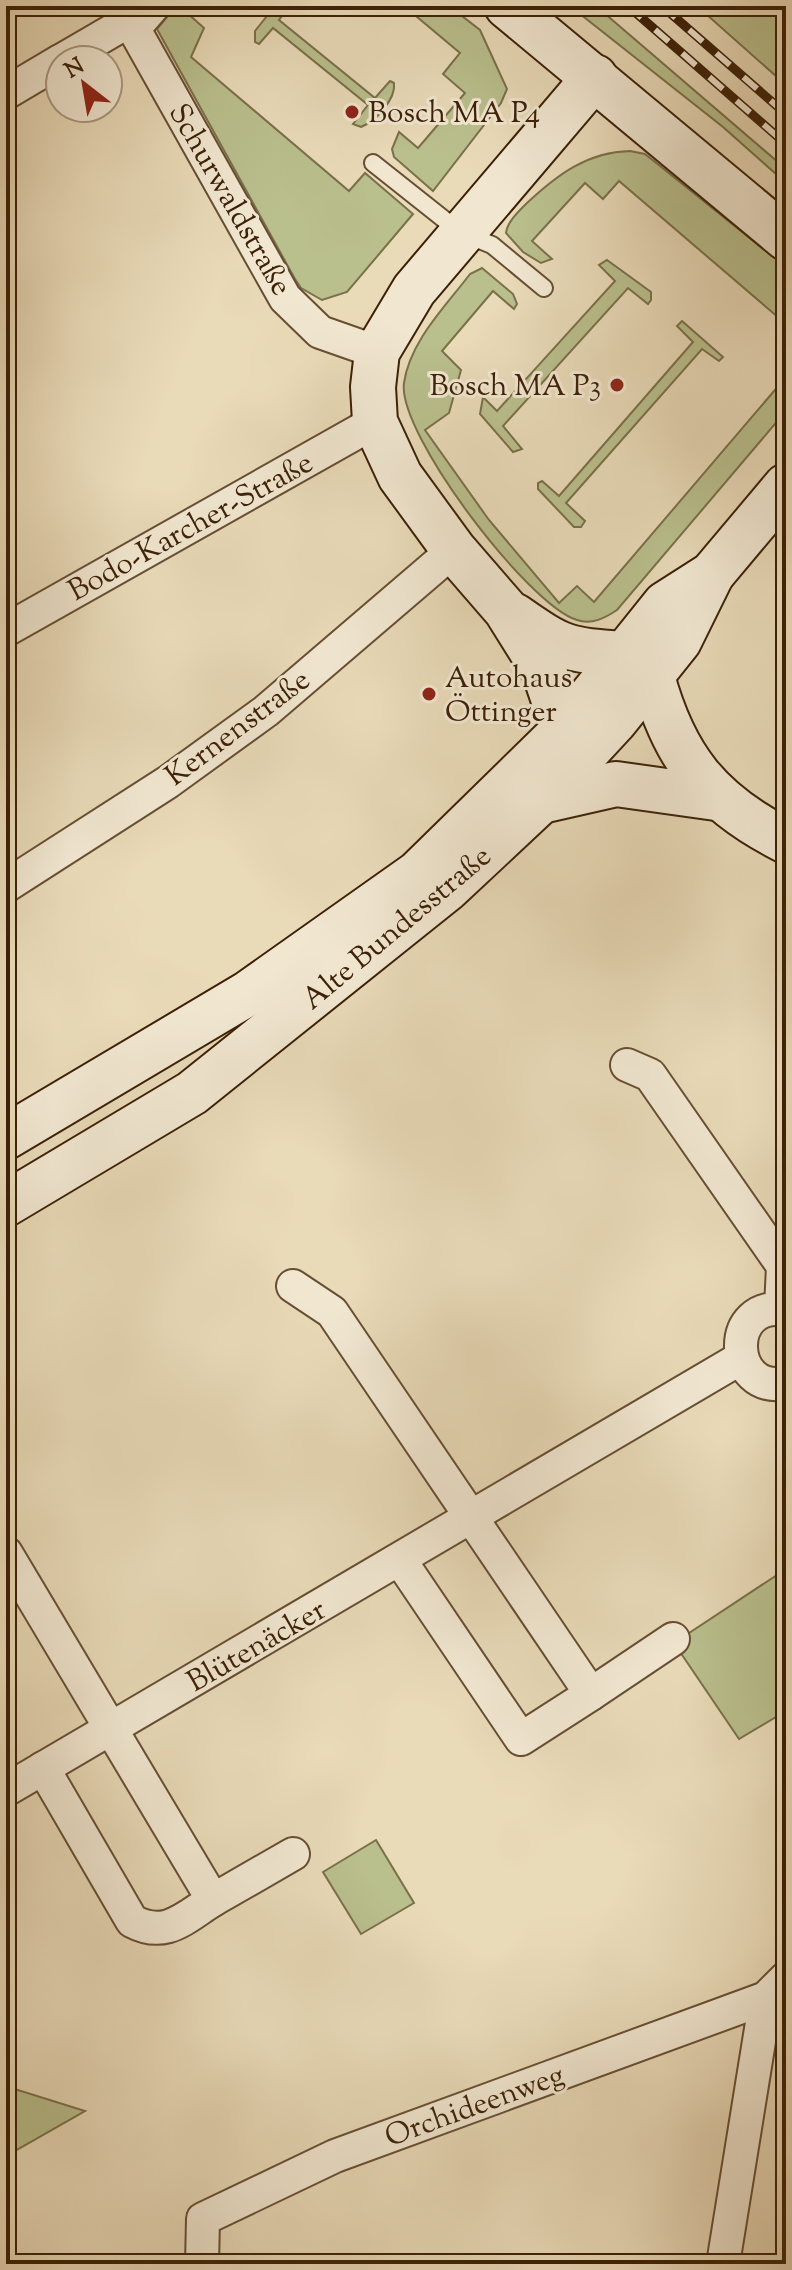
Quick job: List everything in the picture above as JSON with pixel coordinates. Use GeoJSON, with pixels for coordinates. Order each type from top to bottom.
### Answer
{"type":"FeatureCollection","features":[{"type":"Feature","properties":{"kind":"main road"},"geometry":{"type":"LineString","coordinates":[[507,6],[786,238]]}},
{"type":"Feature","properties":{"kind":"main road"},"geometry":{"type":"LineString","coordinates":[[564,730],[544,671],[506,610],[454,550],[400,476],[375,422],[373,387],[377,352],[414,290],[460,232],[595,77]]}},
{"type":"Feature","properties":{"kind":"main road","name":"Alte Bundesstraße"},"geometry":{"type":"LineString","coordinates":[[6,1204],[192,1093],[448,888],[541,801],[638,665],[665,604],[712,574],[786,486]]}},
{"type":"Feature","properties":{"kind":"main road"},"geometry":{"type":"LineString","coordinates":[[506,610],[556,645],[638,665],[680,751],[716,798],[751,823],[786,841]]}},
{"type":"Feature","properties":{"kind":"main road","name":"Alte Bundesstraße"},"geometry":{"type":"LineString","coordinates":[[6,1137],[247,994],[418,873],[564,730],[638,665]]}},
{"type":"Feature","properties":{"kind":"main road"},"geometry":{"type":"LineString","coordinates":[[541,801],[616,784],[716,798]]}},
{"type":"Feature","properties":{"kind":"street"},"geometry":{"type":"LineString","coordinates":[[90,44],[129,21]]}},
{"type":"Feature","properties":{"kind":"street","name":"Schurwaldstraße"},"geometry":{"type":"LineString","coordinates":[[129,21],[285,298],[320,332],[377,352]]}},
{"type":"Feature","properties":{"kind":"street"},"geometry":{"type":"LineString","coordinates":[[6,93],[44,71]]}},
{"type":"Feature","properties":{"kind":"street","name":"Bodo-Karcher-Straße"},"geometry":{"type":"LineString","coordinates":[[6,630],[375,422]]}},
{"type":"Feature","properties":{"kind":"street","name":"Kernenstraße"},"geometry":{"type":"LineString","coordinates":[[6,886],[168,782],[266,711],[454,550]]}},
{"type":"Feature","properties":{"kind":"street"},"geometry":{"type":"LineString","coordinates":[[627,1065],[650,1075],[783,1266],[784,1309],[757,1314],[748,1322],[739,1345],[741,1358],[756,1378],[784,1394]]}},
{"type":"Feature","properties":{"kind":"street"},"geometry":{"type":"LineString","coordinates":[[293,1286],[332,1312],[591,1694]]}},
{"type":"Feature","properties":{"kind":"street","name":"Blütenäcker"},"geometry":{"type":"LineString","coordinates":[[6,1790],[474,1518],[741,1358]]}},
{"type":"Feature","properties":{"kind":"street"},"geometry":{"type":"LineString","coordinates":[[6,1553],[213,1900]]}},
{"type":"Feature","properties":{"kind":"street"},"geometry":{"type":"LineString","coordinates":[[400,1560],[521,1739],[673,1639]]}},
{"type":"Feature","properties":{"kind":"street"},"geometry":{"type":"LineString","coordinates":[[43,1768],[132,1921],[149,1930],[171,1926],[293,1854]]}},
{"type":"Feature","properties":{"kind":"street"},"geometry":{"type":"LineString","coordinates":[[723,2264],[776,1988]]}},
{"type":"Feature","properties":{"kind":"street","name":"Orchideenweg"},"geometry":{"type":"LineString","coordinates":[[202,2264],[203,2219],[322,2162],[776,1988]]}},
{"type":"Feature","properties":{"kind":"lane"},"geometry":{"type":"LineString","coordinates":[[129,21],[164,6]]}},
{"type":"Feature","properties":{"kind":"lane"},"geometry":{"type":"LineString","coordinates":[[373,163],[460,232],[492,245],[544,288]]}},
{"type":"Feature","properties":{"kind":"green space"},"geometry":{"type":"Polygon","coordinates":[[[176,6],[190,6],[186,12],[204,28],[191,57],[349,191],[365,173],[413,214],[347,292],[322,300],[301,288],[295,279],[157,29],[176,6]]]}},
{"type":"Feature","properties":{"kind":"green space"},"geometry":{"type":"Polygon","coordinates":[[[275,6],[289,6],[279,20],[375,98],[390,81],[394,83],[392,96],[379,115],[361,127],[353,124],[368,105],[273,28],[259,44],[255,42],[255,31],[275,6]]]}},
{"type":"Feature","properties":{"kind":"green space"},"geometry":{"type":"Polygon","coordinates":[[[404,6],[449,6],[480,30],[507,89],[501,103],[433,191],[394,157],[392,149],[399,132],[418,148],[465,93],[443,74],[460,53],[404,6]]]}},
{"type":"Feature","properties":{"kind":"green space"},"geometry":{"type":"Polygon","coordinates":[[[570,6],[596,6],[786,169],[786,183],[723,127],[570,6]]]}},
{"type":"Feature","properties":{"kind":"green space"},"geometry":{"type":"Polygon","coordinates":[[[697,6],[786,6],[786,85],[697,6]]]}},
{"type":"Feature","properties":{"kind":"green space"},"geometry":{"type":"Polygon","coordinates":[[[630,151],[645,154],[786,267],[786,324],[619,181],[603,199],[585,183],[532,241],[552,259],[541,263],[523,252],[506,233],[520,210],[561,175],[600,156],[630,151]]]}},
{"type":"Feature","properties":{"kind":"green space"},"geometry":{"type":"Polygon","coordinates":[[[607,260],[651,292],[651,300],[648,304],[628,288],[503,426],[522,449],[513,452],[480,414],[483,397],[497,411],[615,281],[599,265],[607,260]]]}},
{"type":"Feature","properties":{"kind":"green space"},"geometry":{"type":"Polygon","coordinates":[[[482,268],[513,294],[517,304],[514,309],[493,291],[442,351],[461,370],[449,413],[425,430],[489,520],[559,603],[577,586],[594,602],[786,377],[786,411],[617,610],[598,620],[577,620],[555,608],[499,552],[443,476],[407,407],[404,383],[421,338],[470,274],[482,268]]]}},
{"type":"Feature","properties":{"kind":"green space"},"geometry":{"type":"Polygon","coordinates":[[[682,321],[723,357],[719,361],[702,349],[566,503],[585,521],[581,527],[574,527],[538,489],[538,483],[542,481],[559,496],[693,342],[677,326],[682,321]]]}},
{"type":"Feature","properties":{"kind":"green space"},"geometry":{"type":"Polygon","coordinates":[[[786,1569],[786,1711],[739,1739],[674,1643],[786,1569]]]}},
{"type":"Feature","properties":{"kind":"green space"},"geometry":{"type":"Polygon","coordinates":[[[376,1840],[414,1903],[361,1934],[323,1872],[376,1840]]]}},
{"type":"Feature","properties":{"kind":"green space"},"geometry":{"type":"Polygon","coordinates":[[[6,2084],[8,2087],[85,2111],[6,2156],[6,2084]]]}},
{"type":"Feature","properties":{"kind":"railway"},"geometry":{"type":"LineString","coordinates":[[628,6],[786,144]]}},
{"type":"Feature","properties":{"kind":"railway"},"geometry":{"type":"LineString","coordinates":[[662,6],[786,114]]}},
{"type":"Feature","properties":{"kind":"place","name":"Bosch MA P4"},"geometry":{"type":"Point","coordinates":[352,112]}},
{"type":"Feature","properties":{"kind":"place","name":"Bosch MA P3"},"geometry":{"type":"Point","coordinates":[617,385]}},
{"type":"Feature","properties":{"kind":"place","name":"Autohaus Öttinger"},"geometry":{"type":"Point","coordinates":[429,694]}}]}
